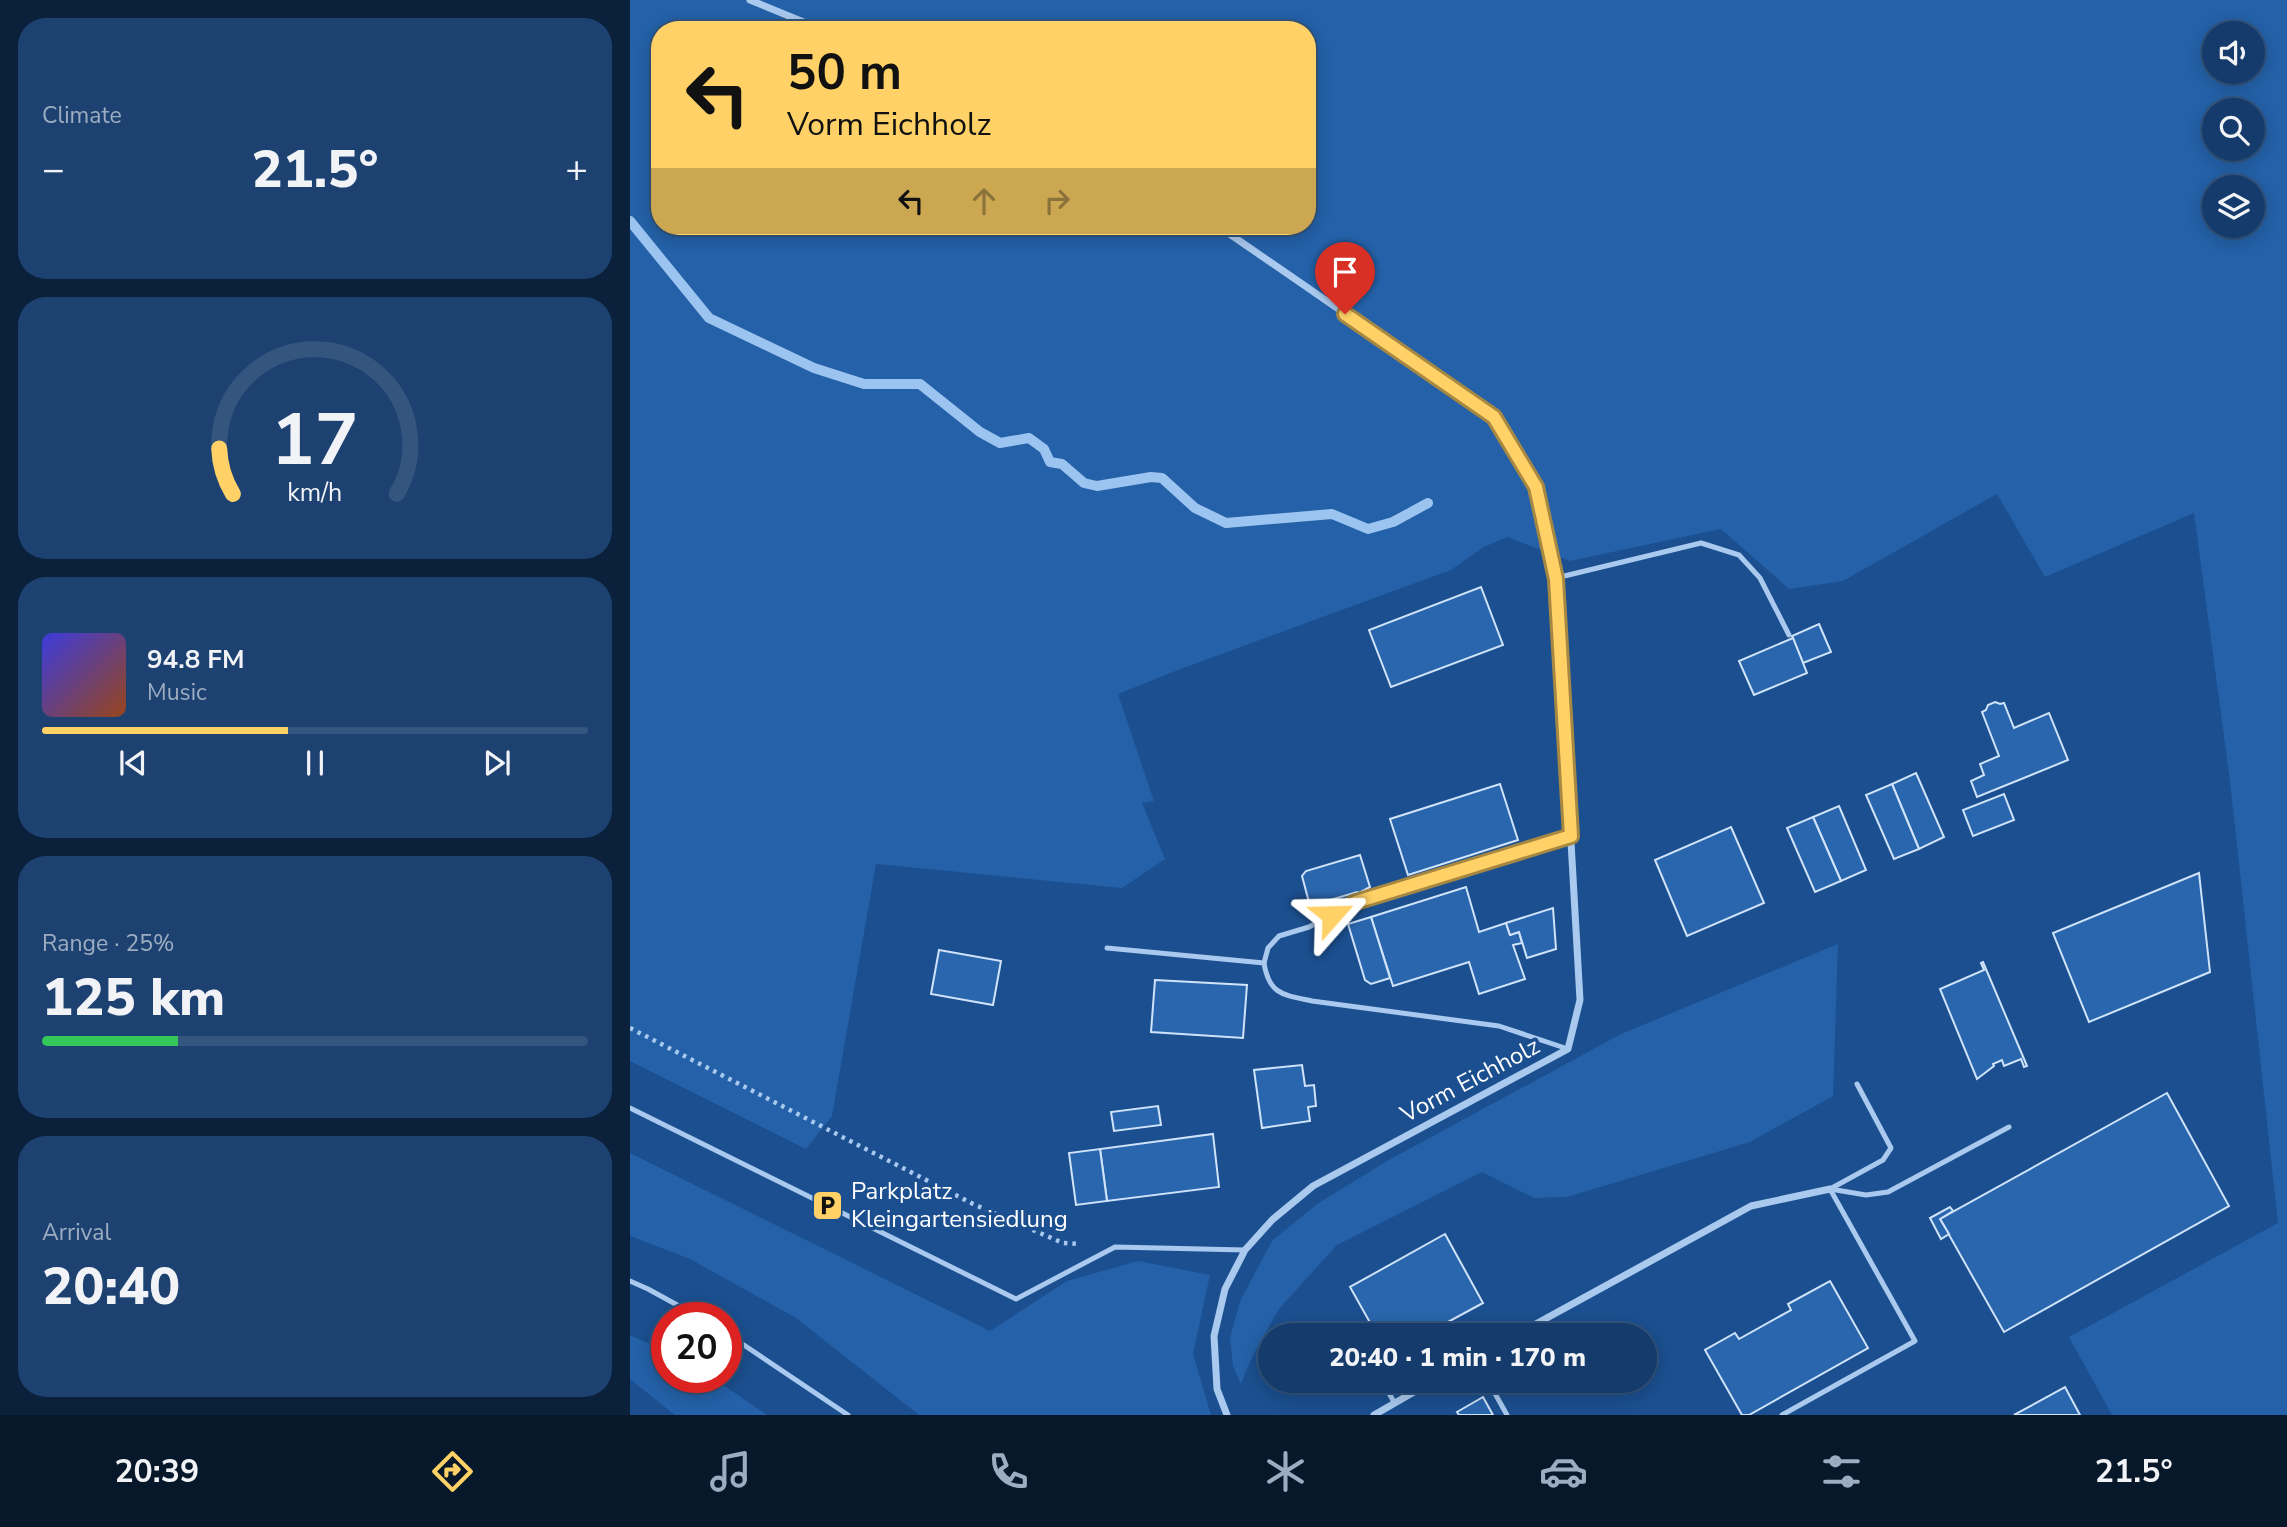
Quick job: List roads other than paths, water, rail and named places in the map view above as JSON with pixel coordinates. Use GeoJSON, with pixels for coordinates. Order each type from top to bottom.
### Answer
{"type":"FeatureCollection","features":[{"type":"Feature","properties":{"kind":"street"},"geometry":{"type":"LineString","coordinates":[[750,0],[801,21]]}},
{"type":"Feature","properties":{"kind":"street","name":"Vorm Eichholz"},"geometry":{"type":"LineString","coordinates":[[1227,1415],[1217,1389],[1214,1336],[1225,1289],[1245,1250],[1272,1220],[1313,1186],[1569,1049],[1580,1000],[1556,579],[1536,487],[1494,417],[1230,235]]}},
{"type":"Feature","properties":{"kind":"street"},"geometry":{"type":"LineString","coordinates":[[1538,1323],[1751,1206],[1830,1189]]}},
{"type":"Feature","properties":{"kind":"street"},"geometry":{"type":"LineString","coordinates":[[1374,1415],[1411,1393]]}},
{"type":"Feature","properties":{"kind":"lane"},"geometry":{"type":"LineString","coordinates":[[1556,579],[1702,543],[1739,555],[1760,578],[1789,635]]}},
{"type":"Feature","properties":{"kind":"lane"},"geometry":{"type":"LineString","coordinates":[[1569,1049],[1499,1026],[1284,995],[1273,988],[1266,977],[1264,963],[1268,948],[1279,936],[1309,927],[1356,902],[1571,836]]}},
{"type":"Feature","properties":{"kind":"lane"},"geometry":{"type":"LineString","coordinates":[[1107,948],[1264,963]]}},
{"type":"Feature","properties":{"kind":"lane"},"geometry":{"type":"LineString","coordinates":[[1830,1189],[1883,1160],[1891,1148],[1857,1084]]}},
{"type":"Feature","properties":{"kind":"lane"},"geometry":{"type":"LineString","coordinates":[[630,1108],[1016,1299],[1115,1247],[1245,1250]]}},
{"type":"Feature","properties":{"kind":"lane"},"geometry":{"type":"LineString","coordinates":[[1830,1189],[1866,1195],[1888,1192],[2009,1127]]}},
{"type":"Feature","properties":{"kind":"lane"},"geometry":{"type":"LineString","coordinates":[[1782,1415],[1915,1341],[1830,1189]]}},
{"type":"Feature","properties":{"kind":"lane"},"geometry":{"type":"LineString","coordinates":[[630,1281],[672,1302]]}},
{"type":"Feature","properties":{"kind":"lane"},"geometry":{"type":"LineString","coordinates":[[742,1344],[848,1415]]}},
{"type":"Feature","properties":{"kind":"lane"},"geometry":{"type":"LineString","coordinates":[[1389,1393],[1394,1402]]}},
{"type":"Feature","properties":{"kind":"lane"},"geometry":{"type":"LineString","coordinates":[[1495,1393],[1507,1415]]}},
{"type":"Feature","properties":{"kind":"waterway"},"geometry":{"type":"LineString","coordinates":[[630,221],[709,318],[814,368],[864,384],[920,384],[980,432],[1000,443],[1029,438],[1044,449],[1050,462],[1062,464],[1084,483],[1097,486],[1151,477],[1162,478],[1195,508],[1226,523],[1332,514],[1368,529],[1393,522],[1428,503]]}},
{"type":"Feature","properties":{"kind":"place","name":"Parkplatz Kleingartensiedlung"},"geometry":{"type":"Point","coordinates":[828,1205]}}]}
